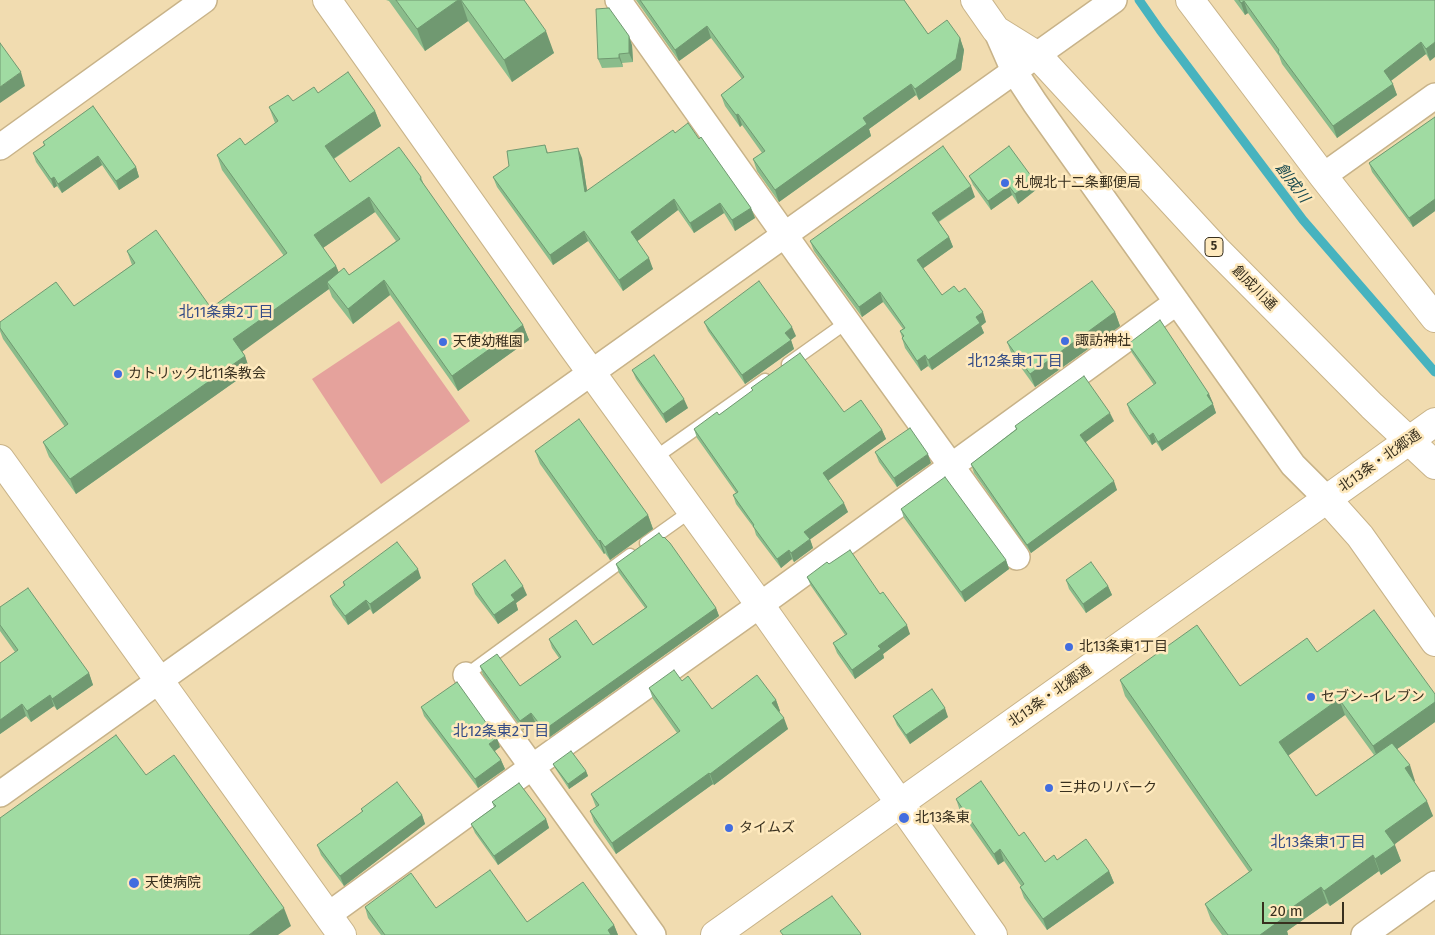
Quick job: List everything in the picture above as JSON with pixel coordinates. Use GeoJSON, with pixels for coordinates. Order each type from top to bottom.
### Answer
{"type":"FeatureCollection","features":[{"type":"Feature","properties":{"kind":"main road"},"geometry":{"type":"LineString","coordinates":[[327,0],[690,511],[760,605],[993,935]]}},
{"type":"Feature","properties":{"kind":"main road","name":"創成川通"},"geometry":{"type":"LineString","coordinates":[[975,0],[996,30],[1038,56],[1216,250],[1365,399],[1435,465]]}},
{"type":"Feature","properties":{"kind":"main road"},"geometry":{"type":"LineString","coordinates":[[1190,0],[1323,176],[1435,318]]}},
{"type":"Feature","properties":{"kind":"main road","name":"北13条・北郷通"},"geometry":{"type":"LineString","coordinates":[[715,935],[1435,422]]}},
{"type":"Feature","properties":{"kind":"main road"},"geometry":{"type":"LineString","coordinates":[[2,465],[335,925]]}},
{"type":"Feature","properties":{"kind":"main road"},"geometry":{"type":"LineString","coordinates":[[1326,498],[1360,536],[1435,642]]}},
{"type":"Feature","properties":{"kind":"street"},"geometry":{"type":"LineString","coordinates":[[0,147],[204,0]]}},
{"type":"Feature","properties":{"kind":"street"},"geometry":{"type":"LineString","coordinates":[[618,0],[1017,557]]}},
{"type":"Feature","properties":{"kind":"street"},"geometry":{"type":"LineString","coordinates":[[0,794],[1114,0]]}},
{"type":"Feature","properties":{"kind":"street"},"geometry":{"type":"LineString","coordinates":[[996,30],[1014,71],[1294,465],[1326,498]]}},
{"type":"Feature","properties":{"kind":"street"},"geometry":{"type":"LineString","coordinates":[[1323,176],[1435,96]]}},
{"type":"Feature","properties":{"kind":"street"},"geometry":{"type":"LineString","coordinates":[[335,925],[532,767],[760,605],[1177,302]]}},
{"type":"Feature","properties":{"kind":"street"},"geometry":{"type":"LineString","coordinates":[[466,675],[653,935]]}},
{"type":"Feature","properties":{"kind":"street"},"geometry":{"type":"LineString","coordinates":[[1364,935],[1435,884]]}},
{"type":"Feature","properties":{"kind":"lane"},"geometry":{"type":"LineString","coordinates":[[653,459],[847,322]]}},
{"type":"Feature","properties":{"kind":"lane"},"geometry":{"type":"LineString","coordinates":[[466,675],[690,511]]}},
{"type":"Feature","properties":{"kind":"shaded area"},"geometry":{"type":"Polygon","coordinates":[[[399,321],[470,421],[381,484],[312,379],[399,321]]]}},
{"type":"Feature","properties":{"kind":"building"},"geometry":{"type":"Polygon","coordinates":[[[396,0],[458,0],[417,29],[396,0]]]}},
{"type":"Feature","properties":{"kind":"building"},"geometry":{"type":"Polygon","coordinates":[[[461,0],[524,0],[546,31],[504,60],[461,0]]]}},
{"type":"Feature","properties":{"kind":"building"},"geometry":{"type":"Polygon","coordinates":[[[640,0],[904,0],[928,34],[947,20],[960,38],[956,59],[915,89],[911,84],[863,118],[867,124],[775,190],[753,159],[765,151],[738,114],[736,115],[721,95],[744,77],[707,26],[675,50],[640,0]]]}},
{"type":"Feature","properties":{"kind":"building"},"geometry":{"type":"Polygon","coordinates":[[[1239,0],[1435,0],[1435,42],[1426,49],[1421,42],[1384,71],[1393,84],[1333,126],[1278,52],[1279,50],[1244,1],[1241,3],[1239,0]]]}},
{"type":"Feature","properties":{"kind":"building"},"geometry":{"type":"Polygon","coordinates":[[[609,8],[629,36],[629,53],[619,54],[619,58],[598,59],[596,9],[609,8]]]}},
{"type":"Feature","properties":{"kind":"building"},"geometry":{"type":"Polygon","coordinates":[[[0,43],[21,72],[0,87],[0,43]]]}},
{"type":"Feature","properties":{"kind":"building"},"geometry":{"type":"Polygon","coordinates":[[[348,72],[375,111],[325,146],[350,182],[399,147],[523,325],[452,376],[384,280],[348,309],[327,282],[344,268],[349,275],[400,239],[369,197],[314,235],[336,266],[233,339],[245,356],[70,479],[43,442],[68,424],[0,328],[0,322],[56,282],[74,306],[135,263],[127,251],[156,230],[211,308],[287,253],[217,155],[240,138],[245,145],[278,121],[269,107],[288,95],[293,101],[314,87],[318,93],[348,72]]]}},
{"type":"Feature","properties":{"kind":"building"},"geometry":{"type":"Polygon","coordinates":[[[93,106],[136,167],[116,181],[98,156],[58,184],[54,177],[51,179],[33,153],[45,145],[43,142],[93,106]]]}},
{"type":"Feature","properties":{"kind":"building"},"geometry":{"type":"Polygon","coordinates":[[[1435,117],[1435,199],[1409,218],[1369,163],[1435,117]]]}},
{"type":"Feature","properties":{"kind":"building"},"geometry":{"type":"Polygon","coordinates":[[[688,123],[699,139],[701,137],[751,208],[732,220],[720,203],[690,223],[674,199],[631,232],[649,258],[619,280],[584,231],[550,255],[493,177],[509,166],[507,151],[545,145],[547,153],[578,148],[585,192],[673,130],[675,133],[688,123]]]}},
{"type":"Feature","properties":{"kind":"building"},"geometry":{"type":"Polygon","coordinates":[[[943,146],[971,186],[932,213],[949,237],[917,260],[942,295],[954,286],[959,292],[965,288],[983,312],[976,317],[980,323],[928,360],[925,355],[917,361],[902,338],[904,336],[900,331],[905,328],[880,292],[859,307],[810,241],[943,146]]]}},
{"type":"Feature","properties":{"kind":"building"},"geometry":{"type":"Polygon","coordinates":[[[1009,146],[1034,180],[1015,194],[1009,186],[988,201],[969,176],[1009,146]]]}},
{"type":"Feature","properties":{"kind":"building"},"geometry":{"type":"Polygon","coordinates":[[[759,281],[792,327],[785,333],[791,340],[742,375],[704,322],[759,281]]]}},
{"type":"Feature","properties":{"kind":"building"},"geometry":{"type":"Polygon","coordinates":[[[1092,281],[1115,312],[1030,374],[1007,342],[1092,281]]]}},
{"type":"Feature","properties":{"kind":"building"},"geometry":{"type":"Polygon","coordinates":[[[1160,320],[1209,394],[1207,395],[1213,404],[1158,442],[1153,433],[1149,436],[1127,404],[1156,383],[1128,344],[1160,320]]]}},
{"type":"Feature","properties":{"kind":"building"},"geometry":{"type":"Polygon","coordinates":[[[800,353],[844,412],[861,400],[882,430],[823,473],[844,503],[804,532],[810,539],[791,553],[789,550],[777,559],[733,495],[738,492],[694,429],[717,412],[719,415],[753,390],[751,388],[800,353]]]}},
{"type":"Feature","properties":{"kind":"building"},"geometry":{"type":"Polygon","coordinates":[[[654,355],[684,399],[663,414],[632,370],[654,355]]]}},
{"type":"Feature","properties":{"kind":"building"},"geometry":{"type":"Polygon","coordinates":[[[1084,376],[1110,413],[1080,435],[1114,481],[1027,545],[971,464],[1017,429],[1015,426],[1084,376]]]}},
{"type":"Feature","properties":{"kind":"building"},"geometry":{"type":"Polygon","coordinates":[[[579,419],[648,515],[605,547],[535,451],[579,419]]]}},
{"type":"Feature","properties":{"kind":"building"},"geometry":{"type":"Polygon","coordinates":[[[910,428],[928,454],[894,478],[875,452],[910,428]]]}},
{"type":"Feature","properties":{"kind":"building"},"geometry":{"type":"Polygon","coordinates":[[[945,477],[1006,560],[961,592],[901,509],[945,477]]]}},
{"type":"Feature","properties":{"kind":"building"},"geometry":{"type":"Polygon","coordinates":[[[659,533],[670,543],[716,608],[544,730],[531,713],[520,721],[480,666],[497,654],[520,686],[561,657],[549,639],[576,620],[593,645],[647,607],[616,564],[659,533]]]}},
{"type":"Feature","properties":{"kind":"building"},"geometry":{"type":"Polygon","coordinates":[[[397,542],[418,569],[370,604],[366,600],[345,616],[330,596],[345,585],[343,582],[397,542]]]}},
{"type":"Feature","properties":{"kind":"building"},"geometry":{"type":"Polygon","coordinates":[[[850,550],[880,594],[883,592],[907,625],[878,646],[881,649],[852,670],[833,643],[847,634],[807,577],[827,562],[829,564],[850,550]]]}},
{"type":"Feature","properties":{"kind":"building"},"geometry":{"type":"Polygon","coordinates":[[[505,560],[523,586],[511,595],[515,600],[494,615],[472,584],[505,560]]]}},
{"type":"Feature","properties":{"kind":"building"},"geometry":{"type":"Polygon","coordinates":[[[1091,562],[1108,586],[1083,604],[1066,580],[1091,562]]]}},
{"type":"Feature","properties":{"kind":"building"},"geometry":{"type":"Polygon","coordinates":[[[28,588],[89,673],[52,699],[50,695],[27,711],[22,704],[0,720],[0,663],[18,650],[0,625],[0,607],[28,588]]]}},
{"type":"Feature","properties":{"kind":"building"},"geometry":{"type":"Polygon","coordinates":[[[1374,610],[1435,694],[1435,702],[1373,746],[1339,699],[1279,742],[1316,796],[1392,743],[1410,765],[1405,768],[1427,801],[1385,831],[1395,845],[1375,859],[1373,855],[1324,891],[1321,887],[1280,916],[1282,919],[1260,935],[1228,935],[1205,904],[1252,870],[1120,680],[1197,625],[1240,686],[1307,638],[1317,652],[1374,610]]]}},
{"type":"Feature","properties":{"kind":"building"},"geometry":{"type":"Polygon","coordinates":[[[674,670],[682,681],[688,676],[712,709],[757,675],[776,700],[772,703],[784,718],[710,774],[612,843],[590,811],[599,805],[591,794],[680,731],[649,688],[674,670]]]}},
{"type":"Feature","properties":{"kind":"building"},"geometry":{"type":"Polygon","coordinates":[[[457,682],[497,738],[489,744],[501,760],[475,779],[421,707],[457,682]]]}},
{"type":"Feature","properties":{"kind":"building"},"geometry":{"type":"Polygon","coordinates":[[[932,689],[945,708],[906,735],[893,716],[932,689]]]}},
{"type":"Feature","properties":{"kind":"building","name":"天使病院"},"geometry":{"type":"Polygon","coordinates":[[[116,735],[146,775],[174,755],[284,908],[249,935],[0,935],[0,818],[116,735]]]}},
{"type":"Feature","properties":{"kind":"building"},"geometry":{"type":"Polygon","coordinates":[[[571,751],[586,771],[568,784],[553,764],[571,751]]]}},
{"type":"Feature","properties":{"kind":"building"},"geometry":{"type":"Polygon","coordinates":[[[981,781],[1019,836],[1024,832],[1045,862],[1054,855],[1057,860],[1086,839],[1109,871],[1043,919],[1020,887],[1024,884],[1000,849],[994,854],[956,799],[981,781]]]}},
{"type":"Feature","properties":{"kind":"building"},"geometry":{"type":"Polygon","coordinates":[[[397,782],[422,815],[340,876],[317,845],[363,811],[361,809],[397,782]]]}},
{"type":"Feature","properties":{"kind":"building"},"geometry":{"type":"Polygon","coordinates":[[[519,783],[546,819],[494,856],[471,824],[496,806],[492,802],[519,783]]]}},
{"type":"Feature","properties":{"kind":"building"},"geometry":{"type":"Polygon","coordinates":[[[490,870],[527,922],[583,882],[614,925],[608,930],[611,935],[385,935],[365,907],[411,873],[436,908],[490,870]]]}},
{"type":"Feature","properties":{"kind":"building"},"geometry":{"type":"Polygon","coordinates":[[[832,896],[860,935],[783,935],[780,931],[832,896]]]}},
{"type":"Feature","properties":{"kind":"waterway","name":"創成川"},"geometry":{"type":"LineString","coordinates":[[1139,0],[1303,220],[1435,372]]}},
{"type":"Feature","properties":{"kind":"place","name":"札幌北十二条郵便局"},"geometry":{"type":"Point","coordinates":[1005,183]}},
{"type":"Feature","properties":{"kind":"place","name":"諏訪神社"},"geometry":{"type":"Point","coordinates":[1065,341]}},
{"type":"Feature","properties":{"kind":"place","name":"天使幼稚園"},"geometry":{"type":"Point","coordinates":[443,342]}},
{"type":"Feature","properties":{"kind":"place","name":"カトリック北11条教会"},"geometry":{"type":"Point","coordinates":[118,374]}},
{"type":"Feature","properties":{"kind":"place","name":"北13条東1丁目"},"geometry":{"type":"Point","coordinates":[1069,647]}},
{"type":"Feature","properties":{"kind":"place","name":"セブン-イレブン"},"geometry":{"type":"Point","coordinates":[1311,697]}},
{"type":"Feature","properties":{"kind":"place","name":"三井のリパーク"},"geometry":{"type":"Point","coordinates":[1049,788]}},
{"type":"Feature","properties":{"kind":"place","name":"北13条東"},"geometry":{"type":"Point","coordinates":[904,818]}},
{"type":"Feature","properties":{"kind":"place","name":"タイムズ"},"geometry":{"type":"Point","coordinates":[729,828]}},
{"type":"Feature","properties":{"kind":"place","name":"天使病院"},"geometry":{"type":"Point","coordinates":[134,883]}},
{"type":"Feature","properties":{"kind":"district","name":"北11条東2丁目"},"geometry":{"type":"Point","coordinates":[226,313]}},
{"type":"Feature","properties":{"kind":"district","name":"北12条東1丁目"},"geometry":{"type":"Point","coordinates":[1015,362]}},
{"type":"Feature","properties":{"kind":"district","name":"北12条東2丁目"},"geometry":{"type":"Point","coordinates":[501,732]}},
{"type":"Feature","properties":{"kind":"district","name":"北13条東1丁目"},"geometry":{"type":"Point","coordinates":[1318,843]}}]}
